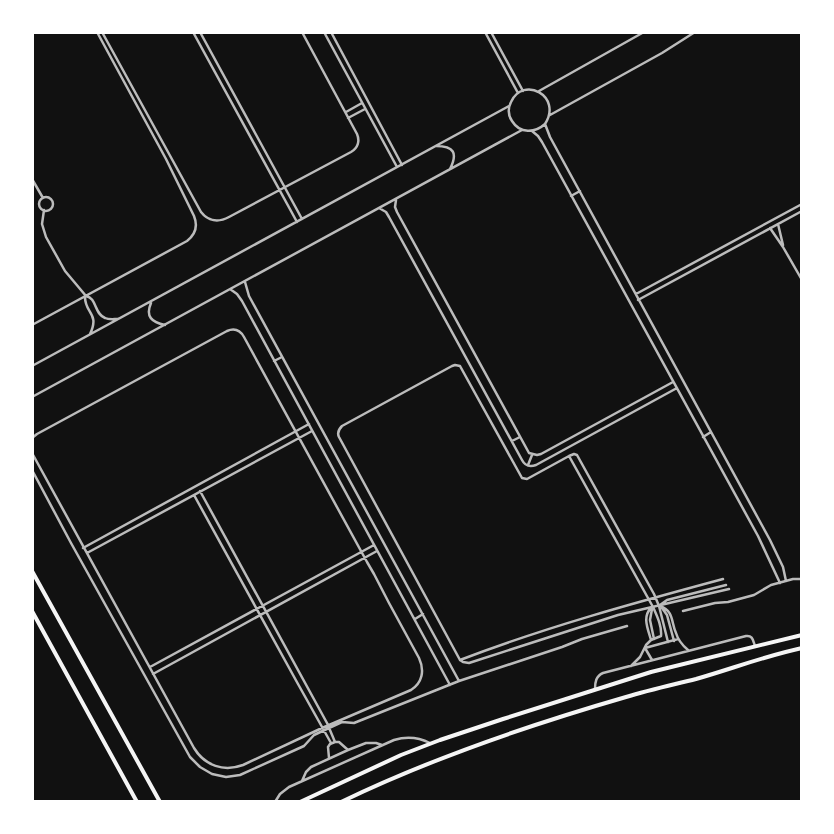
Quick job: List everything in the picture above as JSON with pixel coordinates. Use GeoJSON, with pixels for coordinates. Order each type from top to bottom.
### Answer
{"type":"FeatureCollection","features":[{"type":"Feature","properties":{"kind":"main road"},"geometry":{"type":"LineString","coordinates":[[32,571],[160,802]]}},
{"type":"Feature","properties":{"kind":"main road"},"geometry":{"type":"LineString","coordinates":[[32,611],[137,802]]}},
{"type":"Feature","properties":{"kind":"main road"},"geometry":{"type":"LineString","coordinates":[[300,802],[384,762],[432,743],[503,719],[652,672],[802,635]]}},
{"type":"Feature","properties":{"kind":"main road"},"geometry":{"type":"LineString","coordinates":[[341,802],[433,762],[514,732],[618,699],[802,648]]}},
{"type":"Feature","properties":{"kind":"street"},"geometry":{"type":"LineString","coordinates":[[32,325],[187,240],[194,234],[197,225],[166,159],[97,32]]}},
{"type":"Feature","properties":{"kind":"street"},"geometry":{"type":"LineString","coordinates":[[102,32],[201,212],[216,221],[225,219],[356,148],[358,137],[302,32]]}},
{"type":"Feature","properties":{"kind":"street"},"geometry":{"type":"LineString","coordinates":[[193,32],[297,222]]}},
{"type":"Feature","properties":{"kind":"street"},"geometry":{"type":"LineString","coordinates":[[200,32],[302,219]]}},
{"type":"Feature","properties":{"kind":"street"},"geometry":{"type":"LineString","coordinates":[[324,32],[397,167]]}},
{"type":"Feature","properties":{"kind":"street"},"geometry":{"type":"LineString","coordinates":[[331,32],[402,165]]}},
{"type":"Feature","properties":{"kind":"street"},"geometry":{"type":"LineString","coordinates":[[485,32],[518,93]]}},
{"type":"Feature","properties":{"kind":"street"},"geometry":{"type":"LineString","coordinates":[[491,32],[523,90]]}},
{"type":"Feature","properties":{"kind":"street"},"geometry":{"type":"LineString","coordinates":[[538,91],[644,32]]}},
{"type":"Feature","properties":{"kind":"street"},"geometry":{"type":"LineString","coordinates":[[550,115],[662,53],[695,32]]}},
{"type":"Feature","properties":{"kind":"street"},"geometry":{"type":"LineString","coordinates":[[523,90],[538,91],[544,95],[550,108],[550,115],[545,124],[532,131],[522,130],[510,118],[509,106],[514,96],[523,90]]}},
{"type":"Feature","properties":{"kind":"street"},"geometry":{"type":"LineString","coordinates":[[345,112],[362,103]]}},
{"type":"Feature","properties":{"kind":"street"},"geometry":{"type":"LineString","coordinates":[[32,366],[509,106]]}},
{"type":"Feature","properties":{"kind":"street"},"geometry":{"type":"LineString","coordinates":[[348,118],[365,109]]}},
{"type":"Feature","properties":{"kind":"street"},"geometry":{"type":"LineString","coordinates":[[545,124],[550,138],[770,540],[786,581]]}},
{"type":"Feature","properties":{"kind":"street"},"geometry":{"type":"LineString","coordinates":[[32,397],[522,130]]}},
{"type":"Feature","properties":{"kind":"street"},"geometry":{"type":"LineString","coordinates":[[532,131],[540,139],[572,196],[758,536],[780,582]]}},
{"type":"Feature","properties":{"kind":"street"},"geometry":{"type":"LineString","coordinates":[[436,146],[448,147],[453,152],[454,158],[449,170]]}},
{"type":"Feature","properties":{"kind":"street"},"geometry":{"type":"LineString","coordinates":[[32,179],[43,198]]}},
{"type":"Feature","properties":{"kind":"street"},"geometry":{"type":"LineString","coordinates":[[572,196],[580,191]]}},
{"type":"Feature","properties":{"kind":"street"},"geometry":{"type":"LineString","coordinates":[[44,210],[50,209],[53,206],[53,202],[49,197],[43,198],[40,201],[41,208],[44,210],[42,224],[46,237],[65,271],[86,296],[92,299],[102,316],[120,319]]}},
{"type":"Feature","properties":{"kind":"street"},"geometry":{"type":"LineString","coordinates":[[396,199],[395,207],[397,212],[527,450],[532,455],[537,456],[541,454],[673,382]]}},
{"type":"Feature","properties":{"kind":"street"},"geometry":{"type":"LineString","coordinates":[[636,294],[802,204]]}},
{"type":"Feature","properties":{"kind":"street"},"geometry":{"type":"LineString","coordinates":[[379,208],[389,216],[524,463],[528,466],[536,465],[677,388]]}},
{"type":"Feature","properties":{"kind":"street"},"geometry":{"type":"LineString","coordinates":[[638,300],[802,211]]}},
{"type":"Feature","properties":{"kind":"street"},"geometry":{"type":"LineString","coordinates":[[778,224],[783,247]]}},
{"type":"Feature","properties":{"kind":"street"},"geometry":{"type":"LineString","coordinates":[[770,228],[802,280]]}},
{"type":"Feature","properties":{"kind":"street"},"geometry":{"type":"LineString","coordinates":[[244,282],[249,296],[459,681]]}},
{"type":"Feature","properties":{"kind":"street"},"geometry":{"type":"LineString","coordinates":[[230,289],[240,298],[450,685]]}},
{"type":"Feature","properties":{"kind":"street"},"geometry":{"type":"LineString","coordinates":[[86,296],[85,302],[94,318],[90,335]]}},
{"type":"Feature","properties":{"kind":"street"},"geometry":{"type":"LineString","coordinates":[[151,302],[148,310],[150,317],[154,321],[165,325]]}},
{"type":"Feature","properties":{"kind":"street"},"geometry":{"type":"LineString","coordinates":[[91,313],[97,310]]}},
{"type":"Feature","properties":{"kind":"street"},"geometry":{"type":"LineString","coordinates":[[32,438],[226,330],[237,330],[243,335],[419,658],[422,664],[422,674],[418,684],[411,690],[328,726],[314,735],[304,746],[240,775],[219,776],[206,771],[186,751],[32,470]]}},
{"type":"Feature","properties":{"kind":"street"},"geometry":{"type":"LineString","coordinates":[[274,361],[282,357]]}},
{"type":"Feature","properties":{"kind":"street"},"geometry":{"type":"LineString","coordinates":[[668,642],[659,606],[656,598],[578,457],[574,454],[527,479],[522,478],[462,369],[457,365],[452,366],[339,429],[339,437],[460,660],[463,662],[467,663],[612,617],[636,611],[659,606],[729,589]]}},
{"type":"Feature","properties":{"kind":"street"},"geometry":{"type":"LineString","coordinates":[[84,548],[309,424]]}},
{"type":"Feature","properties":{"kind":"street"},"geometry":{"type":"LineString","coordinates":[[87,554],[312,431]]}},
{"type":"Feature","properties":{"kind":"street"},"geometry":{"type":"LineString","coordinates":[[703,436],[711,432]]}},
{"type":"Feature","properties":{"kind":"street"},"geometry":{"type":"LineString","coordinates":[[512,441],[520,437]]}},
{"type":"Feature","properties":{"kind":"street"},"geometry":{"type":"LineString","coordinates":[[32,453],[196,753],[204,761],[214,766],[229,769],[240,767],[323,729]]}},
{"type":"Feature","properties":{"kind":"street"},"geometry":{"type":"LineString","coordinates":[[528,466],[532,455]]}},
{"type":"Feature","properties":{"kind":"street"},"geometry":{"type":"LineString","coordinates":[[569,456],[653,607],[659,622],[662,634],[660,637],[652,639],[640,657],[631,666]]}},
{"type":"Feature","properties":{"kind":"street"},"geometry":{"type":"LineString","coordinates":[[200,491],[328,726],[333,743]]}},
{"type":"Feature","properties":{"kind":"street"},"geometry":{"type":"LineString","coordinates":[[194,495],[323,729],[333,743]]}},
{"type":"Feature","properties":{"kind":"street"},"geometry":{"type":"LineString","coordinates":[[130,522],[133,528]]}},
{"type":"Feature","properties":{"kind":"street"},"geometry":{"type":"LineString","coordinates":[[150,668],[374,545]]}},
{"type":"Feature","properties":{"kind":"street"},"geometry":{"type":"LineString","coordinates":[[153,674],[378,551]]}},
{"type":"Feature","properties":{"kind":"street"},"geometry":{"type":"LineString","coordinates":[[460,660],[576,620],[723,579]]}},
{"type":"Feature","properties":{"kind":"street"},"geometry":{"type":"LineString","coordinates":[[683,611],[715,603],[728,602],[754,595],[780,582],[802,579]]}},
{"type":"Feature","properties":{"kind":"street"},"geometry":{"type":"LineString","coordinates":[[659,606],[667,600],[726,585]]}},
{"type":"Feature","properties":{"kind":"street"},"geometry":{"type":"LineString","coordinates":[[635,604],[636,611]]}},
{"type":"Feature","properties":{"kind":"street"},"geometry":{"type":"LineString","coordinates":[[659,606],[670,613],[678,640],[689,651]]}},
{"type":"Feature","properties":{"kind":"street"},"geometry":{"type":"LineString","coordinates":[[659,606],[668,615],[674,641]]}},
{"type":"Feature","properties":{"kind":"street"},"geometry":{"type":"LineString","coordinates":[[652,639],[646,616],[647,612],[653,607]]}},
{"type":"Feature","properties":{"kind":"street"},"geometry":{"type":"LineString","coordinates":[[415,619],[423,614]]}},
{"type":"Feature","properties":{"kind":"street"},"geometry":{"type":"LineString","coordinates":[[328,726],[342,722],[354,723],[459,681],[626,626]]}},
{"type":"Feature","properties":{"kind":"street"},"geometry":{"type":"LineString","coordinates":[[595,689],[596,680],[600,675],[652,660],[748,636],[752,638],[755,646]]}},
{"type":"Feature","properties":{"kind":"street"},"geometry":{"type":"LineString","coordinates":[[645,648],[678,640]]}},
{"type":"Feature","properties":{"kind":"street"},"geometry":{"type":"LineString","coordinates":[[501,645],[502,652]]}},
{"type":"Feature","properties":{"kind":"street"},"geometry":{"type":"LineString","coordinates":[[645,648],[652,660]]}},
{"type":"Feature","properties":{"kind":"street"},"geometry":{"type":"LineString","coordinates":[[275,802],[283,791],[302,781],[397,739],[407,737],[432,743]]}},
{"type":"Feature","properties":{"kind":"street"},"geometry":{"type":"LineString","coordinates":[[328,759],[328,748],[333,743],[339,742],[348,750]]}},
{"type":"Feature","properties":{"kind":"street"},"geometry":{"type":"LineString","coordinates":[[302,781],[308,769],[348,750],[372,742],[382,745]]}}]}
